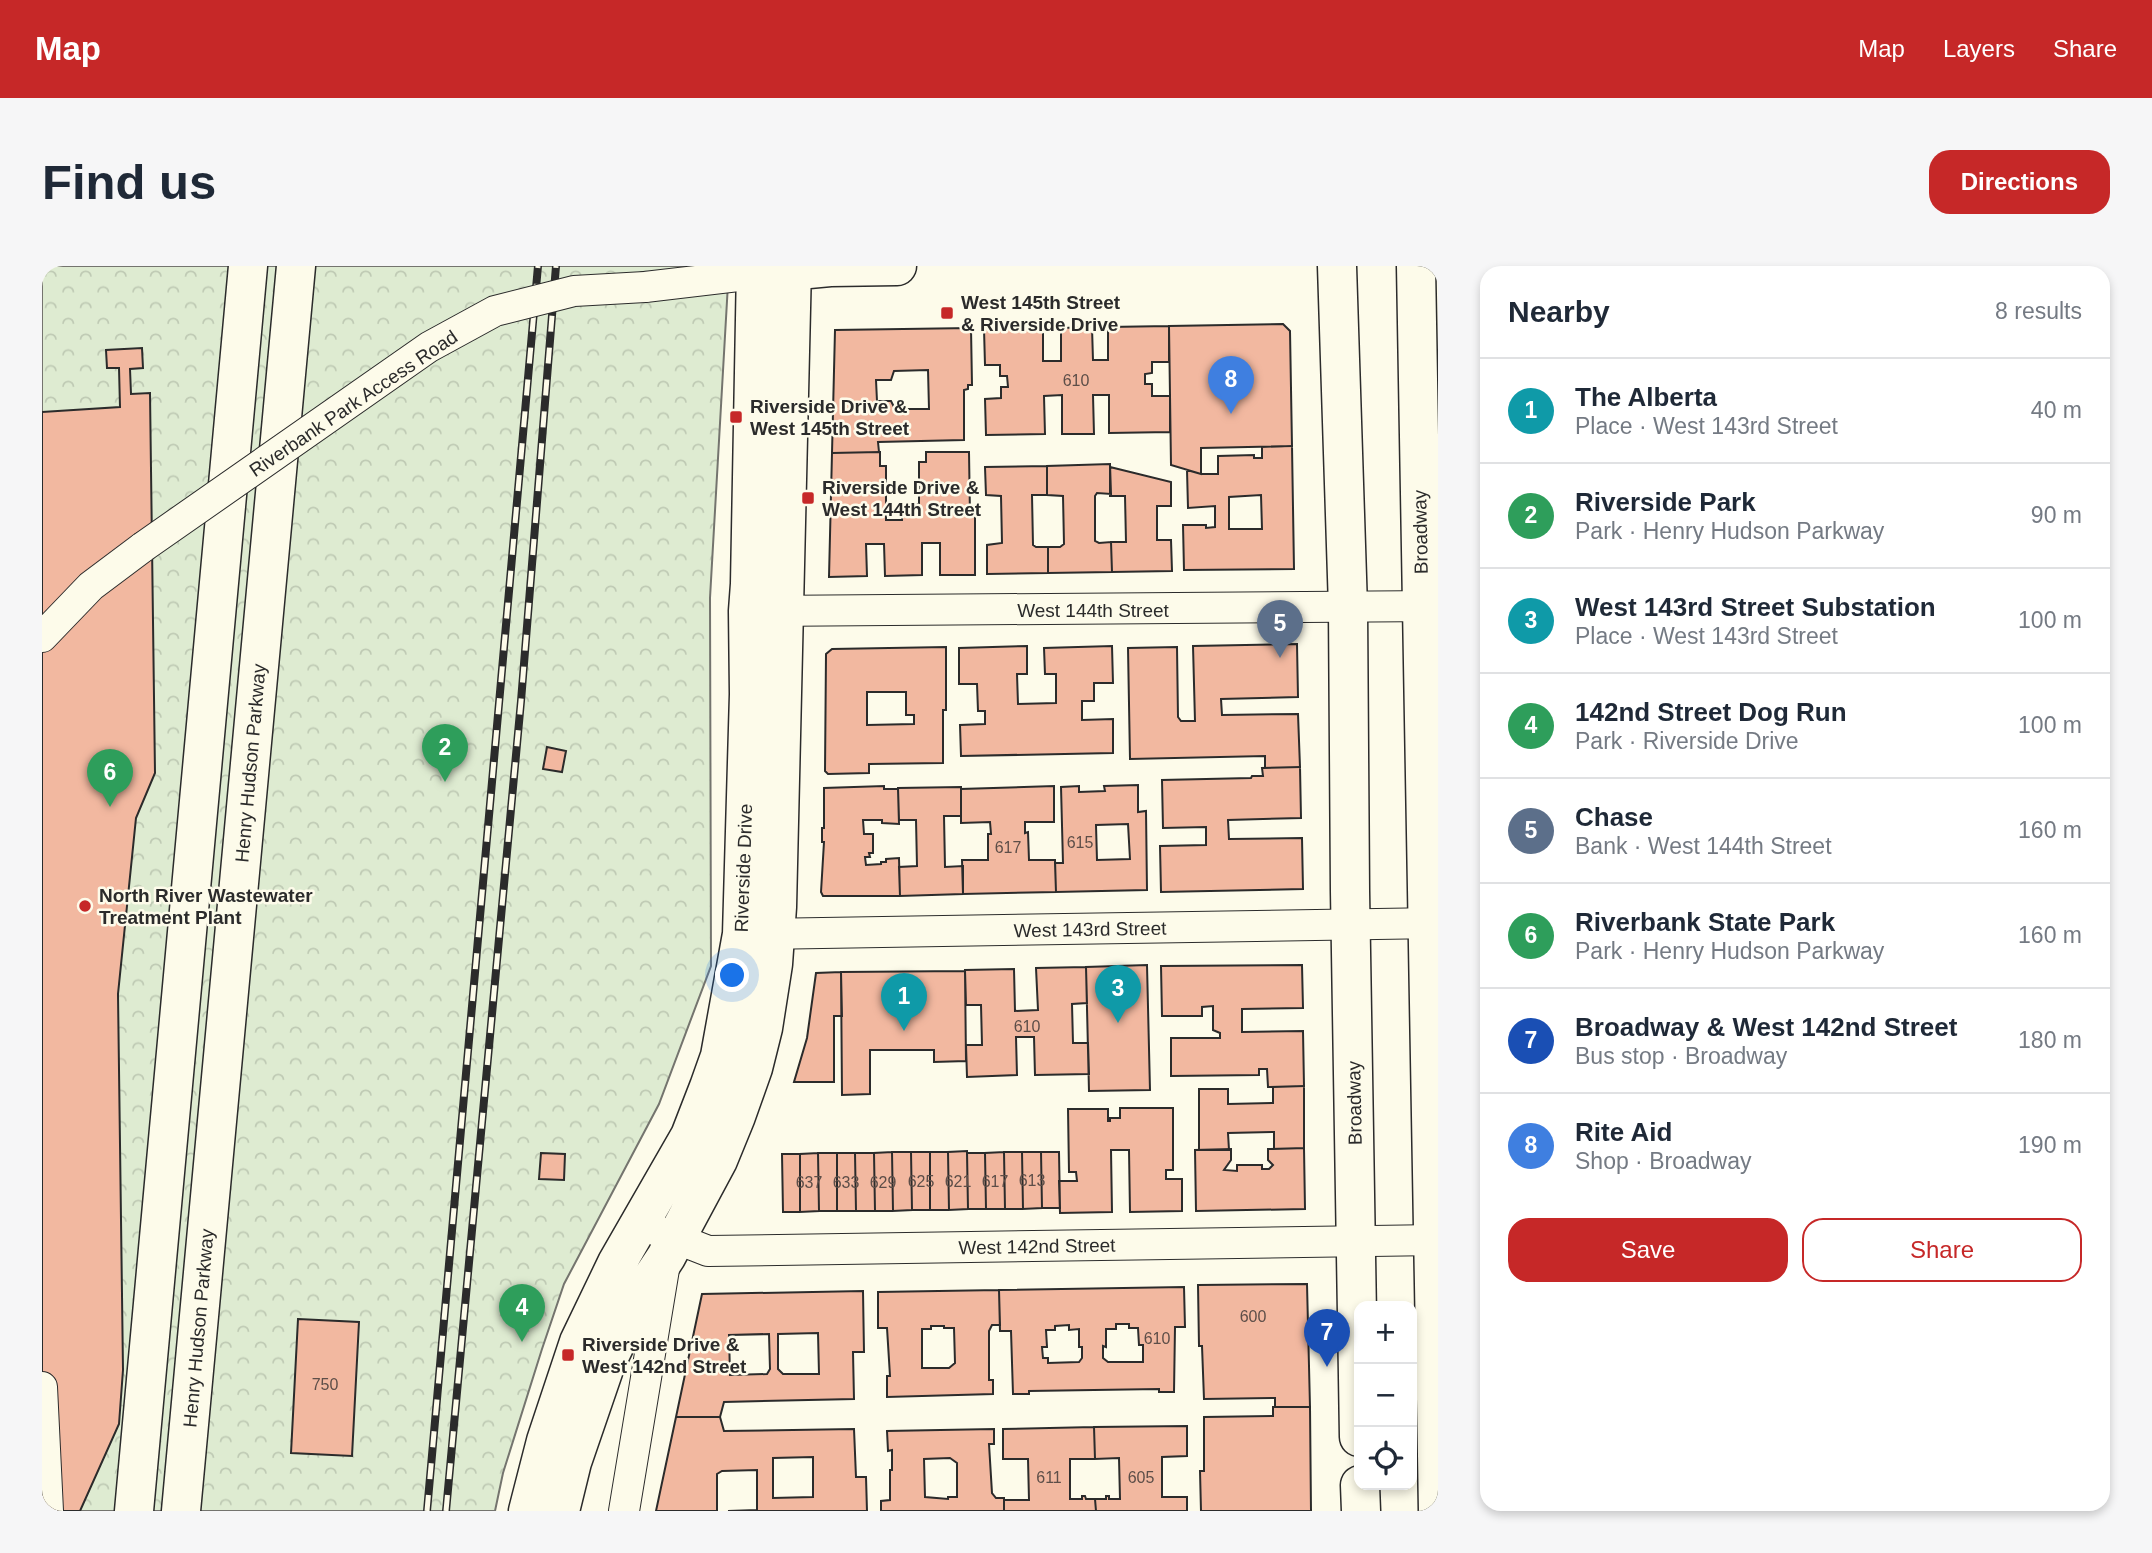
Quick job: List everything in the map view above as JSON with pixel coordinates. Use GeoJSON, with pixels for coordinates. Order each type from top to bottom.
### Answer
{"type":"FeatureCollection","features":[{"type":"Feature","properties":{"kind":"main road"},"geometry":{"type":"LineString","coordinates":[[134,1511],[248,266]]}},
{"type":"Feature","properties":{"kind":"main road","name":"Henry Hudson Parkway"},"geometry":{"type":"LineString","coordinates":[[181,1511],[296,266]]}},
{"type":"Feature","properties":{"kind":"main road"},"geometry":{"type":"LineString","coordinates":[[774,269],[897,266]]}},
{"type":"Feature","properties":{"kind":"main road","name":"Broadway"},"geometry":{"type":"LineString","coordinates":[[1337,266],[1348,608],[1359,1427]]}},
{"type":"Feature","properties":{"kind":"main road","name":"Broadway"},"geometry":{"type":"LineString","coordinates":[[1416,266],[1430,607],[1438,1511]]}},
{"type":"Feature","properties":{"kind":"main road","name":"Riverside Drive"},"geometry":{"type":"LineString","coordinates":[[528,1511],[546,1441],[579,1342],[617,1263],[690,1136],[720,1056],[759,934],[749,694],[766,611],[750,584],[774,269]]}},
{"type":"Feature","properties":{"kind":"main road","name":"Riverside Drive"},"geometry":{"type":"LineString","coordinates":[[561,1511],[572,1462],[606,1363],[634,1305],[671,1248],[718,1160],[753,1068],[763,1028],[773,964],[759,934]]}},
{"type":"Feature","properties":{"kind":"main road"},"geometry":{"type":"LineString","coordinates":[[1360,1490],[1361,1511]]}},
{"type":"Feature","properties":{"kind":"street","name":"Riverbank Park Access Road"},"geometry":{"type":"LineString","coordinates":[[42,637],[91,586],[143,547],[429,347],[495,311],[574,291],[645,287],[774,269]]}},
{"type":"Feature","properties":{"kind":"street","name":"West 144th Street"},"geometry":{"type":"LineString","coordinates":[[766,611],[1430,607]]}},
{"type":"Feature","properties":{"kind":"street","name":"West 143rd Street"},"geometry":{"type":"LineString","coordinates":[[759,934],[1433,923]]}},
{"type":"Feature","properties":{"kind":"street","name":"West 142nd Street"},"geometry":{"type":"LineString","coordinates":[[640,1224],[671,1248],[708,1251],[1436,1240]]}},
{"type":"Feature","properties":{"kind":"street","name":"Riverside Drive"},"geometry":{"type":"LineString","coordinates":[[624,1511],[671,1248]]}},
{"type":"Feature","properties":{"kind":"street"},"geometry":{"type":"LineString","coordinates":[[42,1387],[48,1511]]}},
{"type":"Feature","properties":{"kind":"green space"},"geometry":{"type":"Polygon","coordinates":[[[42,266],[729,266],[710,598],[711,966],[659,1104],[564,1284],[503,1473],[495,1511],[42,1511],[42,266]]]}},
{"type":"Feature","properties":{"kind":"building"},"geometry":{"type":"Polygon","coordinates":[[[1283,324],[1290,331],[1292,446],[1201,448],[1201,474],[1171,465],[1169,326],[1283,324]]]}},
{"type":"Feature","properties":{"kind":"building"},"geometry":{"type":"Polygon","coordinates":[[[1169,326],[1169,362],[1152,362],[1152,373],[1145,374],[1145,384],[1152,384],[1152,396],[1170,396],[1170,432],[1109,433],[1109,395],[1093,395],[1094,434],[1062,434],[1062,395],[1044,396],[1045,434],[986,435],[985,399],[1001,398],[1001,387],[1008,387],[1007,376],[1000,376],[1000,365],[985,365],[984,329],[1043,328],[1043,361],[1061,361],[1061,328],[1092,327],[1093,360],[1108,360],[1108,327],[1169,326]]]}},
{"type":"Feature","properties":{"kind":"building"},"geometry":{"type":"Polygon","coordinates":[[[971,328],[972,385],[968,385],[968,389],[964,390],[964,440],[878,442],[879,452],[832,453],[835,330],[971,328]],[[928,370],[894,371],[891,380],[876,380],[877,401],[891,401],[895,409],[929,409],[928,370]]]}},
{"type":"Feature","properties":{"kind":"building","name":"North River Wastewater Treatment Plant"},"geometry":{"type":"Polygon","coordinates":[[[142,348],[143,368],[130,369],[131,394],[150,393],[155,773],[136,818],[118,994],[123,1370],[119,1424],[80,1511],[42,1511],[42,412],[120,407],[119,368],[107,368],[106,350],[142,348]]]}},
{"type":"Feature","properties":{"kind":"building"},"geometry":{"type":"Polygon","coordinates":[[[1292,446],[1294,569],[1184,570],[1183,525],[1215,527],[1215,506],[1188,508],[1187,470],[1201,474],[1218,474],[1218,456],[1254,455],[1254,458],[1262,458],[1262,447],[1292,446]],[[1261,495],[1229,497],[1229,529],[1262,529],[1261,495]]]}},
{"type":"Feature","properties":{"kind":"building"},"geometry":{"type":"Polygon","coordinates":[[[880,452],[880,466],[886,466],[886,520],[902,520],[902,505],[919,504],[919,462],[926,462],[926,452],[969,452],[970,516],[975,516],[975,575],[940,575],[940,543],[922,543],[922,575],[885,576],[884,544],[866,544],[867,576],[829,577],[832,453],[880,452]]]}},
{"type":"Feature","properties":{"kind":"building"},"geometry":{"type":"Polygon","coordinates":[[[1110,464],[1111,494],[1097,493],[1095,496],[1095,541],[1111,542],[1112,572],[1048,573],[1048,547],[1060,547],[1064,544],[1063,496],[1047,495],[1047,466],[1110,464]]]}},
{"type":"Feature","properties":{"kind":"building"},"geometry":{"type":"Polygon","coordinates":[[[1047,466],[1047,495],[1032,495],[1033,545],[1048,547],[1048,573],[987,574],[987,545],[1002,543],[1001,496],[986,495],[985,467],[1047,466]]]}},
{"type":"Feature","properties":{"kind":"building"},"geometry":{"type":"Polygon","coordinates":[[[1110,467],[1171,482],[1171,506],[1157,506],[1157,540],[1171,540],[1172,571],[1112,572],[1111,542],[1126,542],[1125,496],[1110,496],[1110,467]]]}},
{"type":"Feature","properties":{"kind":"building"},"geometry":{"type":"Polygon","coordinates":[[[1297,644],[1298,697],[1221,699],[1222,715],[1298,714],[1300,767],[1265,768],[1265,756],[1130,759],[1128,648],[1177,647],[1178,717],[1181,721],[1195,721],[1193,646],[1297,644]]]}},
{"type":"Feature","properties":{"kind":"building"},"geometry":{"type":"Polygon","coordinates":[[[1027,646],[1027,674],[1017,674],[1018,704],[1056,703],[1056,674],[1045,674],[1044,648],[1112,646],[1113,683],[1094,683],[1094,701],[1082,701],[1082,720],[1113,719],[1113,753],[961,756],[960,725],[985,724],[985,711],[978,711],[977,684],[959,684],[959,648],[1027,646]]]}},
{"type":"Feature","properties":{"kind":"building"},"geometry":{"type":"Polygon","coordinates":[[[946,647],[943,763],[869,764],[869,773],[828,774],[825,771],[826,654],[832,649],[946,647]],[[867,692],[867,725],[914,724],[914,715],[906,715],[906,692],[867,692]]]}},
{"type":"Feature","properties":{"kind":"building"},"geometry":{"type":"Polygon","coordinates":[[[547,747],[566,751],[562,772],[543,769],[547,747]]]}},
{"type":"Feature","properties":{"kind":"building"},"geometry":{"type":"Polygon","coordinates":[[[1300,767],[1301,818],[1228,820],[1229,839],[1302,838],[1303,889],[1161,892],[1160,846],[1206,845],[1206,827],[1163,828],[1162,780],[1251,778],[1263,776],[1262,768],[1300,767]]]}},
{"type":"Feature","properties":{"kind":"building"},"geometry":{"type":"Polygon","coordinates":[[[1138,785],[1138,812],[1146,811],[1147,890],[1056,892],[1055,863],[1063,863],[1061,787],[1079,786],[1079,792],[1105,791],[1104,786],[1138,785]],[[1128,824],[1096,825],[1097,860],[1130,859],[1128,824]]]}},
{"type":"Feature","properties":{"kind":"building"},"geometry":{"type":"Polygon","coordinates":[[[884,786],[884,789],[898,789],[899,824],[863,820],[864,834],[873,834],[873,853],[869,853],[870,857],[865,857],[866,865],[881,864],[886,862],[886,859],[899,858],[900,896],[823,896],[824,788],[884,786]]]}},
{"type":"Feature","properties":{"kind":"building"},"geometry":{"type":"Polygon","coordinates":[[[1054,786],[1054,822],[1025,822],[1025,833],[1028,832],[1029,860],[1055,860],[1056,892],[963,894],[962,860],[988,860],[988,834],[991,834],[990,822],[961,823],[961,789],[1054,786]]]}},
{"type":"Feature","properties":{"kind":"building"},"geometry":{"type":"Polygon","coordinates":[[[961,787],[961,816],[944,816],[945,867],[963,866],[963,894],[900,896],[899,867],[917,866],[916,820],[899,820],[898,788],[961,787]]]}},
{"type":"Feature","properties":{"kind":"building"},"geometry":{"type":"Polygon","coordinates":[[[1147,965],[1150,1090],[1089,1091],[1086,967],[1147,965]]]}},
{"type":"Feature","properties":{"kind":"building"},"geometry":{"type":"Polygon","coordinates":[[[1302,965],[1303,1008],[1242,1009],[1242,1032],[1303,1031],[1304,1086],[1268,1087],[1267,1069],[1259,1069],[1259,1075],[1171,1076],[1171,1038],[1220,1038],[1220,1033],[1213,1030],[1213,1006],[1202,1007],[1202,1016],[1162,1016],[1161,966],[1302,965]]]}},
{"type":"Feature","properties":{"kind":"building"},"geometry":{"type":"Polygon","coordinates":[[[1086,967],[1087,1003],[1072,1004],[1073,1043],[1088,1043],[1089,1074],[1035,1075],[1034,1037],[1016,1037],[1017,1075],[967,1077],[966,1045],[982,1045],[981,1005],[966,1005],[965,970],[1014,969],[1015,1011],[1038,1010],[1036,968],[1086,967]]]}},
{"type":"Feature","properties":{"kind":"building"},"geometry":{"type":"Polygon","coordinates":[[[965,971],[966,1061],[934,1062],[934,1050],[870,1050],[870,1094],[842,1095],[841,972],[965,971]]]}},
{"type":"Feature","properties":{"kind":"building"},"geometry":{"type":"Polygon","coordinates":[[[841,972],[842,1016],[834,1016],[834,1082],[794,1082],[807,1038],[816,973],[841,972]]]}},
{"type":"Feature","properties":{"kind":"building"},"geometry":{"type":"Polygon","coordinates":[[[1304,1086],[1304,1148],[1274,1149],[1274,1132],[1228,1133],[1229,1150],[1199,1150],[1199,1089],[1228,1089],[1228,1104],[1273,1103],[1273,1087],[1304,1086]]]}},
{"type":"Feature","properties":{"kind":"building"},"geometry":{"type":"Polygon","coordinates":[[[1120,1108],[1173,1108],[1173,1170],[1166,1170],[1166,1179],[1182,1179],[1182,1211],[1130,1212],[1129,1150],[1111,1150],[1112,1212],[1060,1213],[1059,1181],[1077,1181],[1076,1172],[1069,1172],[1068,1109],[1108,1109],[1110,1121],[1110,1118],[1120,1118],[1120,1108]]]}},
{"type":"Feature","properties":{"kind":"building"},"geometry":{"type":"Polygon","coordinates":[[[1304,1148],[1305,1209],[1196,1211],[1195,1150],[1231,1149],[1231,1160],[1224,1170],[1237,1171],[1237,1165],[1262,1165],[1262,1169],[1269,1169],[1273,1165],[1268,1160],[1268,1149],[1304,1148]]]}},
{"type":"Feature","properties":{"kind":"building"},"geometry":{"type":"Polygon","coordinates":[[[967,1151],[968,1209],[949,1210],[948,1152],[967,1151]]]}},
{"type":"Feature","properties":{"kind":"building"},"geometry":{"type":"Polygon","coordinates":[[[892,1152],[911,1152],[912,1210],[893,1211],[892,1152]]]}},
{"type":"Feature","properties":{"kind":"building"},"geometry":{"type":"Polygon","coordinates":[[[892,1152],[893,1211],[875,1211],[874,1153],[892,1152]]]}},
{"type":"Feature","properties":{"kind":"building"},"geometry":{"type":"Polygon","coordinates":[[[911,1152],[930,1152],[930,1210],[912,1210],[911,1152]]]}},
{"type":"Feature","properties":{"kind":"building"},"geometry":{"type":"Polygon","coordinates":[[[930,1152],[948,1152],[949,1210],[930,1210],[930,1152]]]}},
{"type":"Feature","properties":{"kind":"building"},"geometry":{"type":"Polygon","coordinates":[[[1004,1152],[1022,1152],[1023,1209],[1005,1209],[1004,1152]]]}},
{"type":"Feature","properties":{"kind":"building"},"geometry":{"type":"Polygon","coordinates":[[[1004,1152],[1005,1209],[986,1209],[985,1153],[1004,1152]]]}},
{"type":"Feature","properties":{"kind":"building"},"geometry":{"type":"Polygon","coordinates":[[[1022,1152],[1041,1152],[1042,1208],[1023,1209],[1022,1152]]]}},
{"type":"Feature","properties":{"kind":"building"},"geometry":{"type":"Polygon","coordinates":[[[1041,1152],[1059,1152],[1060,1208],[1042,1208],[1041,1152]]]}},
{"type":"Feature","properties":{"kind":"building"},"geometry":{"type":"Polygon","coordinates":[[[541,1153],[565,1154],[564,1180],[539,1179],[541,1153]]]}},
{"type":"Feature","properties":{"kind":"building"},"geometry":{"type":"Polygon","coordinates":[[[818,1153],[837,1153],[837,1211],[819,1211],[818,1153]]]}},
{"type":"Feature","properties":{"kind":"building"},"geometry":{"type":"Polygon","coordinates":[[[818,1153],[819,1211],[800,1212],[800,1154],[818,1153]]]}},
{"type":"Feature","properties":{"kind":"building"},"geometry":{"type":"Polygon","coordinates":[[[837,1153],[855,1153],[856,1211],[837,1211],[837,1153]]]}},
{"type":"Feature","properties":{"kind":"building"},"geometry":{"type":"Polygon","coordinates":[[[855,1153],[874,1153],[875,1211],[856,1211],[855,1153]]]}},
{"type":"Feature","properties":{"kind":"building"},"geometry":{"type":"Polygon","coordinates":[[[967,1153],[985,1153],[986,1209],[968,1209],[967,1153]]]}},
{"type":"Feature","properties":{"kind":"building"},"geometry":{"type":"Polygon","coordinates":[[[782,1154],[800,1154],[800,1212],[783,1212],[782,1154]]]}},
{"type":"Feature","properties":{"kind":"building"},"geometry":{"type":"Polygon","coordinates":[[[1307,1284],[1310,1407],[1275,1407],[1275,1398],[1204,1399],[1202,1346],[1199,1346],[1198,1285],[1307,1284]]]}},
{"type":"Feature","properties":{"kind":"building"},"geometry":{"type":"Polygon","coordinates":[[[1184,1287],[1185,1327],[1175,1327],[1174,1392],[1159,1392],[1159,1389],[1029,1391],[1029,1394],[1013,1394],[1011,1331],[1000,1331],[999,1290],[1184,1287]],[[1116,1324],[1116,1329],[1106,1329],[1103,1358],[1108,1362],[1143,1362],[1143,1345],[1139,1345],[1138,1328],[1129,1328],[1129,1324],[1116,1324]],[[1069,1325],[1046,1330],[1047,1347],[1042,1347],[1043,1358],[1048,1358],[1048,1363],[1079,1362],[1082,1358],[1079,1329],[1069,1330],[1069,1325]]]}},
{"type":"Feature","properties":{"kind":"building"},"geometry":{"type":"Polygon","coordinates":[[[999,1290],[1000,1325],[992,1325],[989,1331],[989,1380],[993,1380],[993,1394],[887,1397],[887,1376],[890,1376],[887,1328],[878,1328],[878,1292],[999,1290]],[[944,1326],[922,1329],[922,1368],[949,1368],[955,1363],[954,1328],[944,1326]]]}},
{"type":"Feature","properties":{"kind":"building"},"geometry":{"type":"Polygon","coordinates":[[[863,1291],[864,1352],[853,1352],[854,1399],[724,1402],[720,1417],[676,1417],[702,1294],[863,1291]],[[818,1333],[778,1334],[778,1369],[783,1374],[819,1374],[818,1333]],[[769,1334],[729,1335],[730,1375],[767,1374],[770,1369],[769,1334]]]}},
{"type":"Feature","properties":{"kind":"building"},"geometry":{"type":"Polygon","coordinates":[[[298,1319],[359,1322],[352,1456],[291,1453],[298,1319]]]}},
{"type":"Feature","properties":{"kind":"building"},"geometry":{"type":"Polygon","coordinates":[[[1273,1407],[1310,1407],[1311,1511],[1201,1511],[1200,1471],[1204,1471],[1204,1417],[1273,1416],[1273,1407]]]}},
{"type":"Feature","properties":{"kind":"building"},"geometry":{"type":"Polygon","coordinates":[[[676,1417],[720,1417],[724,1431],[854,1429],[856,1477],[866,1477],[867,1511],[728,1511],[757,1510],[757,1470],[722,1471],[717,1474],[717,1511],[656,1511],[676,1417]],[[813,1457],[773,1458],[773,1498],[813,1497],[813,1457]]]}},
{"type":"Feature","properties":{"kind":"building"},"geometry":{"type":"Polygon","coordinates":[[[1187,1426],[1187,1456],[1162,1457],[1162,1497],[1187,1497],[1187,1511],[1096,1511],[1095,1499],[1106,1499],[1106,1496],[1109,1496],[1109,1499],[1120,1499],[1119,1458],[1095,1459],[1094,1427],[1187,1426]]]}},
{"type":"Feature","properties":{"kind":"building"},"geometry":{"type":"Polygon","coordinates":[[[1094,1427],[1095,1459],[1070,1459],[1070,1499],[1082,1499],[1082,1496],[1085,1496],[1086,1499],[1095,1499],[1096,1511],[1004,1511],[1004,1500],[1029,1500],[1028,1459],[1003,1459],[1003,1429],[1094,1427]]]}},
{"type":"Feature","properties":{"kind":"building"},"geometry":{"type":"Polygon","coordinates":[[[994,1429],[994,1444],[989,1444],[992,1493],[996,1498],[1004,1498],[1004,1511],[881,1511],[881,1501],[890,1500],[892,1450],[888,1451],[887,1431],[994,1429]],[[950,1458],[924,1459],[925,1497],[957,1497],[957,1463],[950,1458]]]}},
{"type":"Feature","properties":{"kind":"railway"},"geometry":{"type":"LineString","coordinates":[[427,1511],[538,266]]}},
{"type":"Feature","properties":{"kind":"railway"},"geometry":{"type":"LineString","coordinates":[[446,1511],[521,701],[556,266]]}},
{"type":"Feature","properties":{"kind":"place","name":"West 145th Street & Riverside Drive"},"geometry":{"type":"Point","coordinates":[947,313]}},
{"type":"Feature","properties":{"kind":"place","name":"Rite Aid"},"geometry":{"type":"Point","coordinates":[1231,414]}},
{"type":"Feature","properties":{"kind":"place","name":"Riverside Drive & West 145th Street"},"geometry":{"type":"Point","coordinates":[736,417]}},
{"type":"Feature","properties":{"kind":"place","name":"Riverside Drive & West 144th Street"},"geometry":{"type":"Point","coordinates":[808,498]}},
{"type":"Feature","properties":{"kind":"place","name":"Chase"},"geometry":{"type":"Point","coordinates":[1280,658]}},
{"type":"Feature","properties":{"kind":"place","name":"Riverside Park"},"geometry":{"type":"Point","coordinates":[445,782]}},
{"type":"Feature","properties":{"kind":"place","name":"Riverbank State Park"},"geometry":{"type":"Point","coordinates":[110,807]}},
{"type":"Feature","properties":{"kind":"place","name":"North River Wastewater Treatment Plant"},"geometry":{"type":"Point","coordinates":[85,906]}},
{"type":"Feature","properties":{"kind":"place","name":"West 143rd Street Substation"},"geometry":{"type":"Point","coordinates":[1118,1023]}},
{"type":"Feature","properties":{"kind":"place","name":"The Alberta"},"geometry":{"type":"Point","coordinates":[904,1031]}},
{"type":"Feature","properties":{"kind":"place","name":"142nd Street Dog Run"},"geometry":{"type":"Point","coordinates":[522,1342]}},
{"type":"Feature","properties":{"kind":"place","name":"Riverside Drive & West 142nd Street"},"geometry":{"type":"Point","coordinates":[568,1355]}},
{"type":"Feature","properties":{"kind":"place","name":"Broadway & West 142nd Street"},"geometry":{"type":"Point","coordinates":[1327,1367]}}]}
